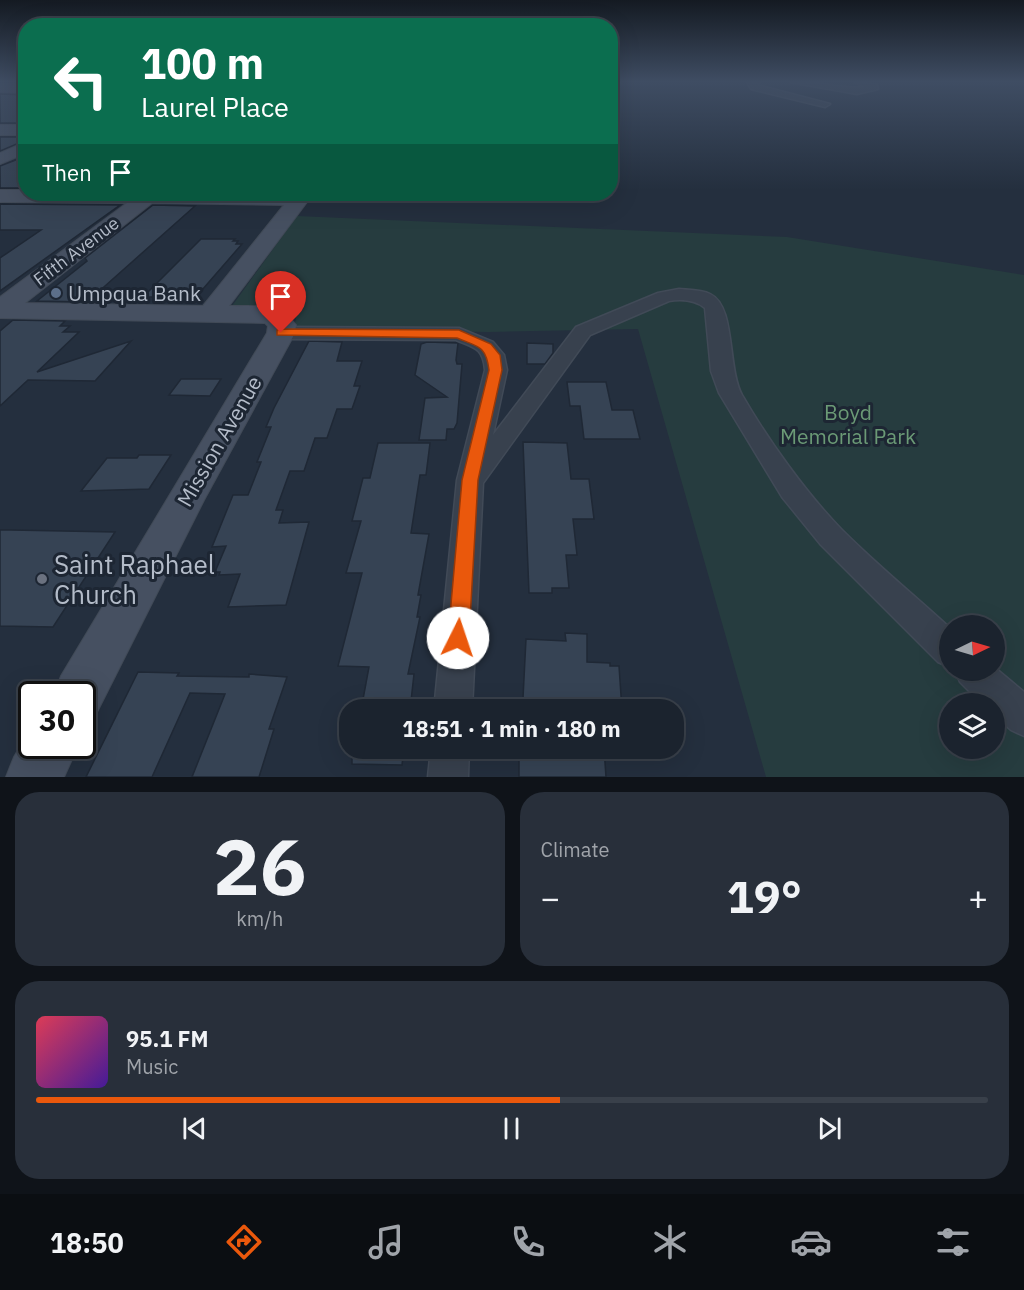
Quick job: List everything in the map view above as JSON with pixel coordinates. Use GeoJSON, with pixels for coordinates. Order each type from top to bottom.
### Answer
{"type":"FeatureCollection","features":[{"type":"Feature","properties":{"kind":"street"},"geometry":{"type":"LineString","coordinates":[[0,130],[18,130]]}},
{"type":"Feature","properties":{"kind":"street"},"geometry":{"type":"LineString","coordinates":[[0,159],[18,151]]}},
{"type":"Feature","properties":{"kind":"street"},"geometry":{"type":"LineString","coordinates":[[0,196],[18,196]]}},
{"type":"Feature","properties":{"kind":"street","name":"Fifth Avenue"},"geometry":{"type":"LineString","coordinates":[[0,310],[143,201]]}},
{"type":"Feature","properties":{"kind":"street"},"geometry":{"type":"LineString","coordinates":[[210,314],[297,201]]}},
{"type":"Feature","properties":{"kind":"street"},"geometry":{"type":"LineString","coordinates":[[470,480],[479,472],[583,331],[664,297],[679,294],[704,298],[714,306],[717,314],[722,371],[730,393],[792,490],[831,537],[939,640]]}},
{"type":"Feature","properties":{"kind":"street"},"geometry":{"type":"LineString","coordinates":[[0,310],[272,315],[282,325],[281,333],[459,334],[486,346],[494,355],[496,370],[470,480],[454,699]]}},
{"type":"Feature","properties":{"kind":"street","name":"Mission Avenue"},"geometry":{"type":"LineString","coordinates":[[86,681],[185,500],[281,333]]}},
{"type":"Feature","properties":{"kind":"street"},"geometry":{"type":"LineString","coordinates":[[984,681],[1024,717]]}},
{"type":"Feature","properties":{"kind":"street"},"geometry":{"type":"LineString","coordinates":[[34,777],[44,759]]}},
{"type":"Feature","properties":{"kind":"street"},"geometry":{"type":"LineString","coordinates":[[448,777],[449,759]]}},
{"type":"Feature","properties":{"kind":"green space","name":"Boyd Memorial Park"},"geometry":{"type":"Polygon","coordinates":[[[297,216],[787,237],[1024,275],[1024,777],[766,777],[638,329],[489,332],[294,329],[296,318],[281,310],[232,306],[297,216]]]}},
{"type":"Feature","properties":{"kind":"building"},"geometry":{"type":"Polygon","coordinates":[[[0,118],[18,118],[18,123],[0,123],[0,118]]]}},
{"type":"Feature","properties":{"kind":"building"},"geometry":{"type":"Polygon","coordinates":[[[0,137],[18,137],[18,143],[0,151],[0,137]]]}},
{"type":"Feature","properties":{"kind":"building"},"geometry":{"type":"Polygon","coordinates":[[[18,159],[18,188],[0,188],[0,166],[18,159]]]}},
{"type":"Feature","properties":{"kind":"building"},"geometry":{"type":"Polygon","coordinates":[[[0,204],[120,205],[0,291],[0,258],[41,230],[0,230],[0,204]]]}},
{"type":"Feature","properties":{"kind":"building"},"geometry":{"type":"Polygon","coordinates":[[[153,205],[195,206],[87,302],[37,301],[87,261],[85,258],[153,205]]]}},
{"type":"Feature","properties":{"kind":"building"},"geometry":{"type":"Polygon","coordinates":[[[201,239],[235,239],[233,241],[238,241],[236,244],[242,244],[202,290],[184,294],[181,297],[143,297],[201,239]]]}},
{"type":"Feature","properties":{"kind":"building"},"geometry":{"type":"Polygon","coordinates":[[[13,320],[65,321],[60,326],[70,326],[63,332],[79,332],[37,372],[131,341],[95,381],[28,380],[0,406],[0,331],[13,320]]]}},
{"type":"Feature","properties":{"kind":"building"},"geometry":{"type":"Polygon","coordinates":[[[309,341],[342,342],[337,361],[362,361],[354,386],[360,386],[352,409],[337,409],[327,438],[315,438],[304,471],[290,471],[276,510],[283,510],[279,523],[309,522],[286,605],[228,607],[240,574],[219,575],[220,572],[215,572],[226,546],[212,547],[233,495],[248,495],[261,462],[257,462],[271,427],[266,427],[309,341]]]}},
{"type":"Feature","properties":{"kind":"building"},"geometry":{"type":"Polygon","coordinates":[[[427,342],[458,343],[456,360],[457,364],[462,364],[457,423],[454,429],[447,429],[446,440],[419,440],[425,398],[447,397],[415,375],[421,344],[427,342]]]}},
{"type":"Feature","properties":{"kind":"building"},"geometry":{"type":"Polygon","coordinates":[[[527,343],[553,344],[553,353],[545,364],[527,364],[527,343]]]}},
{"type":"Feature","properties":{"kind":"building"},"geometry":{"type":"Polygon","coordinates":[[[181,379],[221,379],[210,396],[169,395],[181,379]]]}},
{"type":"Feature","properties":{"kind":"building"},"geometry":{"type":"Polygon","coordinates":[[[567,382],[606,382],[612,410],[633,410],[640,439],[584,439],[580,406],[570,406],[567,382]]]}},
{"type":"Feature","properties":{"kind":"building"},"geometry":{"type":"Polygon","coordinates":[[[523,442],[567,443],[571,479],[589,479],[594,519],[573,519],[577,555],[566,555],[569,588],[552,588],[552,593],[529,593],[523,442]]]}},
{"type":"Feature","properties":{"kind":"building"},"geometry":{"type":"Polygon","coordinates":[[[378,443],[430,443],[426,475],[420,475],[411,533],[429,534],[418,595],[421,595],[417,617],[420,617],[408,674],[414,674],[411,699],[363,699],[369,667],[338,666],[362,573],[346,573],[361,521],[352,521],[363,478],[370,478],[378,443]]]}},
{"type":"Feature","properties":{"kind":"building"},"geometry":{"type":"Polygon","coordinates":[[[139,455],[171,455],[149,489],[81,491],[107,458],[137,458],[139,455]]]}},
{"type":"Feature","properties":{"kind":"building","name":"Saint Raphael Church"},"geometry":{"type":"Polygon","coordinates":[[[0,530],[115,532],[53,627],[0,626],[0,530]]]}},
{"type":"Feature","properties":{"kind":"building"},"geometry":{"type":"Polygon","coordinates":[[[565,633],[587,634],[587,662],[610,663],[610,666],[619,666],[621,699],[523,698],[526,639],[566,641],[565,633]]]}},
{"type":"Feature","properties":{"kind":"building"},"geometry":{"type":"Polygon","coordinates":[[[138,672],[179,673],[177,676],[249,677],[249,674],[287,677],[269,729],[274,729],[259,777],[192,777],[225,694],[190,693],[152,777],[86,777],[138,672]]]}},
{"type":"Feature","properties":{"kind":"building"},"geometry":{"type":"Polygon","coordinates":[[[352,759],[403,759],[402,765],[352,764],[352,759]]]}},
{"type":"Feature","properties":{"kind":"building"},"geometry":{"type":"Polygon","coordinates":[[[519,759],[605,759],[606,777],[519,777],[519,759]]]}},
{"type":"Feature","properties":{"kind":"place","name":"Umpqua Bank"},"geometry":{"type":"Point","coordinates":[56,293]}},
{"type":"Feature","properties":{"kind":"place","name":"Saint Raphael Church"},"geometry":{"type":"Point","coordinates":[42,579]}},
{"type":"Feature","properties":{"kind":"route"},"geometry":{"type":"LineString","coordinates":[[281,333],[459,334],[486,346],[494,355],[496,370],[470,480],[458,638]]}}]}
